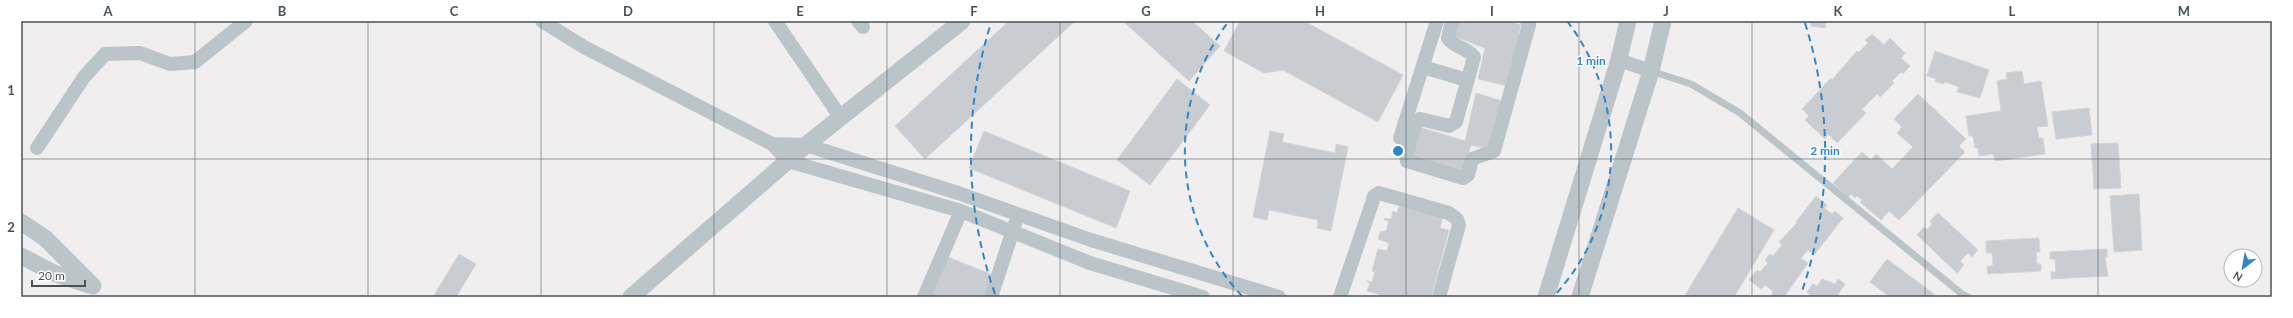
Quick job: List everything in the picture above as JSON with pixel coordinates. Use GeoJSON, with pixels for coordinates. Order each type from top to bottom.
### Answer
{"type":"FeatureCollection","features":[{"type":"Feature","properties":{"kind":"street"},"geometry":{"type":"LineString","coordinates":[[37,148],[84,77],[105,54],[140,53],[170,64],[195,62],[246,21]]}},
{"type":"Feature","properties":{"kind":"street"},"geometry":{"type":"LineString","coordinates":[[542,21],[584,47],[772,144],[788,161],[961,211],[1090,263],[1203,297]]}},
{"type":"Feature","properties":{"kind":"street"},"geometry":{"type":"LineString","coordinates":[[775,21],[841,118]]}},
{"type":"Feature","properties":{"kind":"street"},"geometry":{"type":"LineString","coordinates":[[631,297],[806,145],[962,21]]}},
{"type":"Feature","properties":{"kind":"street"},"geometry":{"type":"LineString","coordinates":[[1400,138],[1437,21]]}},
{"type":"Feature","properties":{"kind":"street"},"geometry":{"type":"LineString","coordinates":[[1452,21],[1448,38],[1451,43],[1470,51],[1474,57],[1456,122],[1449,126],[1420,119],[1414,130],[1406,157],[1407,161],[1463,178],[1468,175],[1472,159],[1494,151],[1529,25],[1527,21]]}},
{"type":"Feature","properties":{"kind":"street"},"geometry":{"type":"LineString","coordinates":[[1546,297],[1619,60],[1628,21]]}},
{"type":"Feature","properties":{"kind":"street"},"geometry":{"type":"LineString","coordinates":[[1580,297],[1651,71],[1663,21]]}},
{"type":"Feature","properties":{"kind":"street"},"geometry":{"type":"LineString","coordinates":[[1619,60],[1651,71]]}},
{"type":"Feature","properties":{"kind":"street"},"geometry":{"type":"LineString","coordinates":[[1422,67],[1467,80]]}},
{"type":"Feature","properties":{"kind":"street"},"geometry":{"type":"LineString","coordinates":[[772,144],[806,145],[958,193],[1091,240],[1279,297]]}},
{"type":"Feature","properties":{"kind":"street"},"geometry":{"type":"LineString","coordinates":[[1340,297],[1374,196],[1379,193],[1449,213],[1457,219],[1460,225],[1439,297]]}},
{"type":"Feature","properties":{"kind":"street"},"geometry":{"type":"LineString","coordinates":[[924,297],[961,211]]}},
{"type":"Feature","properties":{"kind":"street"},"geometry":{"type":"LineString","coordinates":[[991,297],[1018,214]]}},
{"type":"Feature","properties":{"kind":"street"},"geometry":{"type":"LineString","coordinates":[[21,222],[45,238],[95,292]]}},
{"type":"Feature","properties":{"kind":"street"},"geometry":{"type":"LineString","coordinates":[[21,256],[95,292]]}},
{"type":"Feature","properties":{"kind":"lane"},"geometry":{"type":"LineString","coordinates":[[1651,71],[1691,84],[1740,113],[1956,289],[1968,297]]}},
{"type":"Feature","properties":{"kind":"building"},"geometry":{"type":"Polygon","coordinates":[[[1009,21],[1075,21],[925,159],[895,126],[1009,21]]]}},
{"type":"Feature","properties":{"kind":"building"},"geometry":{"type":"Polygon","coordinates":[[[1123,21],[1192,21],[1220,46],[1189,81],[1123,21]]]}},
{"type":"Feature","properties":{"kind":"building"},"geometry":{"type":"Polygon","coordinates":[[[1240,21],[1304,21],[1403,75],[1378,122],[1283,70],[1264,73],[1224,51],[1240,21]]]}},
{"type":"Feature","properties":{"kind":"building"},"geometry":{"type":"Polygon","coordinates":[[[1455,21],[1509,21],[1521,25],[1518,35],[1523,37],[1508,86],[1478,79],[1485,48],[1451,35],[1455,21]]]}},
{"type":"Feature","properties":{"kind":"building"},"geometry":{"type":"Polygon","coordinates":[[[1796,21],[1826,21],[1825,28],[1811,26],[1811,23],[1796,21]]]}},
{"type":"Feature","properties":{"kind":"building"},"geometry":{"type":"Polygon","coordinates":[[[1872,34],[1884,45],[1890,38],[1905,53],[1901,58],[1910,66],[1903,74],[1901,72],[1892,81],[1894,83],[1880,97],[1877,94],[1862,109],[1866,113],[1837,143],[1828,134],[1825,139],[1805,120],[1809,116],[1802,109],[1831,78],[1832,80],[1857,51],[1859,52],[1868,43],[1865,40],[1872,34]]]}},
{"type":"Feature","properties":{"kind":"building"},"geometry":{"type":"Polygon","coordinates":[[[1935,51],[1989,70],[1980,98],[1957,92],[1959,87],[1945,82],[1944,84],[1935,81],[1936,79],[1927,76],[1935,51]]]}},
{"type":"Feature","properties":{"kind":"building"},"geometry":{"type":"Polygon","coordinates":[[[2022,71],[2024,84],[2041,81],[2048,126],[2037,127],[2039,138],[2043,138],[2045,154],[1995,161],[1993,154],[1979,156],[1978,148],[1975,148],[1973,136],[1969,136],[1966,116],[2001,111],[1997,81],[2007,79],[2006,73],[2022,71]]]}},
{"type":"Feature","properties":{"kind":"building"},"geometry":{"type":"Polygon","coordinates":[[[1177,79],[1210,105],[1150,185],[1117,160],[1177,79]]]}},
{"type":"Feature","properties":{"kind":"building"},"geometry":{"type":"Polygon","coordinates":[[[1476,93],[1502,101],[1490,149],[1471,145],[1463,172],[1410,157],[1419,127],[1465,141],[1476,93]]]}},
{"type":"Feature","properties":{"kind":"building"},"geometry":{"type":"Polygon","coordinates":[[[1918,94],[1966,139],[1959,146],[1965,152],[1899,220],[1889,211],[1881,220],[1860,202],[1862,200],[1857,196],[1855,198],[1851,194],[1848,197],[1833,183],[1862,152],[1871,160],[1876,154],[1892,169],[1913,147],[1897,133],[1902,127],[1894,119],[1918,94]]]}},
{"type":"Feature","properties":{"kind":"building"},"geometry":{"type":"Polygon","coordinates":[[[2089,108],[2092,135],[2056,139],[2052,112],[2089,108]]]}},
{"type":"Feature","properties":{"kind":"building"},"geometry":{"type":"Polygon","coordinates":[[[984,131],[1130,191],[1116,228],[969,168],[984,131]]]}},
{"type":"Feature","properties":{"kind":"building"},"geometry":{"type":"Polygon","coordinates":[[[1270,131],[1284,134],[1282,142],[1335,153],[1336,144],[1348,147],[1331,231],[1317,228],[1318,220],[1269,210],[1267,220],[1253,217],[1270,131]]]}},
{"type":"Feature","properties":{"kind":"building"},"geometry":{"type":"Polygon","coordinates":[[[2118,143],[2121,188],[2094,189],[2091,144],[2118,143]]]}},
{"type":"Feature","properties":{"kind":"building"},"geometry":{"type":"Polygon","coordinates":[[[2139,194],[2142,250],[2114,252],[2110,196],[2139,194]]]}},
{"type":"Feature","properties":{"kind":"building"},"geometry":{"type":"Polygon","coordinates":[[[1816,196],[1827,205],[1824,208],[1832,214],[1835,211],[1843,218],[1814,255],[1808,250],[1801,258],[1808,263],[1784,297],[1771,297],[1773,291],[1765,285],[1761,289],[1749,280],[1757,270],[1760,272],[1768,263],[1765,260],[1770,254],[1773,256],[1782,245],[1779,242],[1797,223],[1796,222],[1816,196]]]}},
{"type":"Feature","properties":{"kind":"building"},"geometry":{"type":"Polygon","coordinates":[[[1400,204],[1443,216],[1440,228],[1449,230],[1431,297],[1378,297],[1379,294],[1367,291],[1370,283],[1367,281],[1372,282],[1375,272],[1372,271],[1378,249],[1387,251],[1389,243],[1378,239],[1380,232],[1386,231],[1389,221],[1384,220],[1385,218],[1391,219],[1393,211],[1397,213],[1400,204]]]}},
{"type":"Feature","properties":{"kind":"building"},"geometry":{"type":"Polygon","coordinates":[[[1738,208],[1774,230],[1734,297],[1684,297],[1738,208]]]}},
{"type":"Feature","properties":{"kind":"building"},"geometry":{"type":"Polygon","coordinates":[[[1938,213],[1978,250],[1972,257],[1968,253],[1960,261],[1964,265],[1957,273],[1917,235],[1924,227],[1927,230],[1932,224],[1930,221],[1938,213]]]}},
{"type":"Feature","properties":{"kind":"building"},"geometry":{"type":"Polygon","coordinates":[[[2039,238],[2040,252],[2036,252],[2037,264],[2041,264],[2041,271],[1988,274],[1987,266],[1993,266],[1992,253],[1986,253],[1986,241],[2039,238]]]}},
{"type":"Feature","properties":{"kind":"building"},"geometry":{"type":"Polygon","coordinates":[[[2107,249],[2107,257],[2105,257],[2108,276],[2051,279],[2051,272],[2056,272],[2055,259],[2050,259],[2050,252],[2107,249]]]}},
{"type":"Feature","properties":{"kind":"building"},"geometry":{"type":"Polygon","coordinates":[[[459,254],[476,264],[456,297],[433,297],[459,254]]]}},
{"type":"Feature","properties":{"kind":"building"},"geometry":{"type":"Polygon","coordinates":[[[945,256],[993,275],[984,297],[928,297],[945,256]]]}},
{"type":"Feature","properties":{"kind":"building"},"geometry":{"type":"Polygon","coordinates":[[[1887,259],[1934,294],[1932,297],[1890,297],[1870,282],[1887,259]]]}},
{"type":"Feature","properties":{"kind":"building"},"geometry":{"type":"Polygon","coordinates":[[[1822,279],[1835,284],[1838,279],[1845,284],[1837,296],[1839,297],[1809,297],[1811,295],[1807,292],[1813,284],[1817,286],[1822,279]]]}}]}
